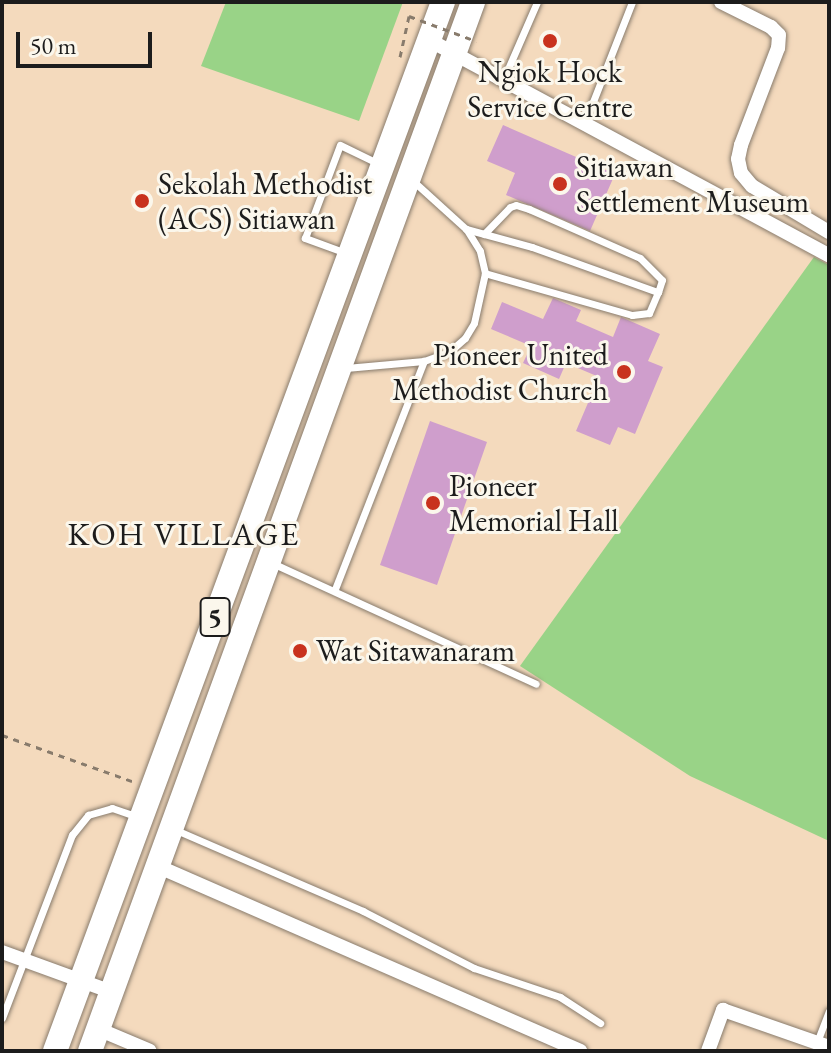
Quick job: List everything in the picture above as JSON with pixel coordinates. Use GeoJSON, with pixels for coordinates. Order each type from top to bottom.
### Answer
{"type":"FeatureCollection","features":[{"type":"Feature","properties":{"kind":"highway","name":"5"},"geometry":{"type":"LineString","coordinates":[[55,1051],[443,2]]}},
{"type":"Feature","properties":{"kind":"highway","name":"5"},"geometry":{"type":"LineString","coordinates":[[94,1040],[473,2]]}},
{"type":"Feature","properties":{"kind":"highway"},"geometry":{"type":"LineString","coordinates":[[350,254],[375,264]]}},
{"type":"Feature","properties":{"kind":"street"},"geometry":{"type":"LineString","coordinates":[[721,2],[745,6],[779,35],[778,48],[741,145],[738,159],[741,173],[752,186],[829,232]]}},
{"type":"Feature","properties":{"kind":"street"},"geometry":{"type":"LineString","coordinates":[[429,40],[829,255]]}},
{"type":"Feature","properties":{"kind":"street"},"geometry":{"type":"LineString","coordinates":[[157,866],[580,1051]]}},
{"type":"Feature","properties":{"kind":"street"},"geometry":{"type":"LineString","coordinates":[[2,952],[112,992]]}},
{"type":"Feature","properties":{"kind":"street"},"geometry":{"type":"LineString","coordinates":[[708,1051],[723,1010],[823,1044]]}},
{"type":"Feature","properties":{"kind":"street"},"geometry":{"type":"LineString","coordinates":[[94,1040],[150,1051]]}},
{"type":"Feature","properties":{"kind":"lane"},"geometry":{"type":"LineString","coordinates":[[504,78],[537,2]]}},
{"type":"Feature","properties":{"kind":"lane"},"geometry":{"type":"LineString","coordinates":[[585,122],[632,2]]}},
{"type":"Feature","properties":{"kind":"lane"},"geometry":{"type":"LineString","coordinates":[[350,254],[305,238],[340,145],[383,166]]}},
{"type":"Feature","properties":{"kind":"lane"},"geometry":{"type":"LineString","coordinates":[[338,369],[424,361],[449,352],[465,338],[482,296],[485,273],[480,251],[466,229],[409,178]]}},
{"type":"Feature","properties":{"kind":"lane"},"geometry":{"type":"LineString","coordinates":[[484,234],[510,207],[516,205],[640,258],[662,280],[649,313],[632,315],[485,273]]}},
{"type":"Feature","properties":{"kind":"lane"},"geometry":{"type":"LineString","coordinates":[[466,229],[532,247],[658,292]]}},
{"type":"Feature","properties":{"kind":"lane"},"geometry":{"type":"LineString","coordinates":[[335,589],[424,361]]}},
{"type":"Feature","properties":{"kind":"lane"},"geometry":{"type":"LineString","coordinates":[[267,561],[335,589],[536,684]]}},
{"type":"Feature","properties":{"kind":"lane"},"geometry":{"type":"LineString","coordinates":[[2,1018],[72,835],[88,815],[112,808],[140,818]]}},
{"type":"Feature","properties":{"kind":"lane"},"geometry":{"type":"LineString","coordinates":[[171,828],[363,911],[474,968],[560,997],[600,1023]]}},
{"type":"Feature","properties":{"kind":"lane"},"geometry":{"type":"LineString","coordinates":[[823,1044],[829,1011]]}},
{"type":"Feature","properties":{"kind":"path"},"geometry":{"type":"LineString","coordinates":[[409,16],[476,41]]}},
{"type":"Feature","properties":{"kind":"path"},"geometry":{"type":"LineString","coordinates":[[2,735],[151,787]]}},
{"type":"Feature","properties":{"kind":"green space"},"geometry":{"type":"Polygon","coordinates":[[[226,2],[403,2],[359,121],[201,66],[226,2]]]}},
{"type":"Feature","properties":{"kind":"green space"},"geometry":{"type":"Polygon","coordinates":[[[814,257],[829,265],[829,841],[690,776],[520,666],[814,257]]]}},
{"type":"Feature","properties":{"kind":"building","name":"Sitiawan Settlement Museum"},"geometry":{"type":"Polygon","coordinates":[[[503,125],[615,174],[590,231],[506,195],[515,173],[487,161],[503,125]]]}},
{"type":"Feature","properties":{"kind":"building","name":"Pioneer United Methodist Church"},"geometry":{"type":"Polygon","coordinates":[[[553,298],[581,310],[576,321],[613,337],[621,317],[660,334],[648,361],[663,367],[635,434],[618,427],[610,445],[576,431],[599,377],[566,363],[559,379],[523,363],[531,346],[491,329],[502,302],[543,319],[553,298]]]}},
{"type":"Feature","properties":{"kind":"building","name":"Pioneer Memorial Hall"},"geometry":{"type":"Polygon","coordinates":[[[430,421],[487,442],[437,585],[380,565],[430,421]]]}},
{"type":"Feature","properties":{"kind":"place","name":"Ngiok Hock Service Centre"},"geometry":{"type":"Point","coordinates":[550,41]}},
{"type":"Feature","properties":{"kind":"place","name":"Sitiawan Settlement Museum"},"geometry":{"type":"Point","coordinates":[560,184]}},
{"type":"Feature","properties":{"kind":"place","name":"Sekolah Methodist (ACS) Sitiawan"},"geometry":{"type":"Point","coordinates":[142,201]}},
{"type":"Feature","properties":{"kind":"place","name":"Pioneer United Methodist Church"},"geometry":{"type":"Point","coordinates":[624,372]}},
{"type":"Feature","properties":{"kind":"place","name":"Pioneer Memorial Hall"},"geometry":{"type":"Point","coordinates":[433,503]}},
{"type":"Feature","properties":{"kind":"place","name":"Wat Sitawanaram"},"geometry":{"type":"Point","coordinates":[300,651]}},
{"type":"Feature","properties":{"kind":"district","name":"KOH VILLAGE"},"geometry":{"type":"Point","coordinates":[184,534]}}]}
